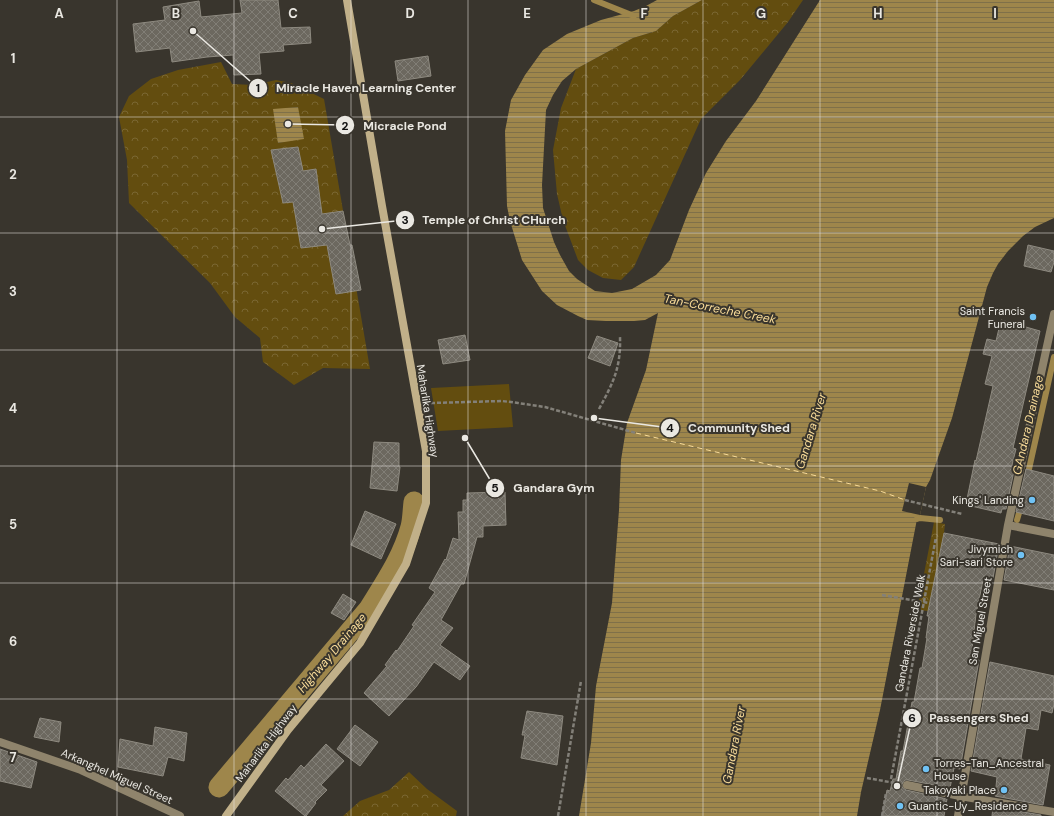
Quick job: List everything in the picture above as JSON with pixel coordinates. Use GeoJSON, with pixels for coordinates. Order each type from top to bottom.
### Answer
{"type":"FeatureCollection","features":[{"type":"Feature","properties":{"kind":"main road","name":"Maharlika Highway"},"geometry":{"type":"LineString","coordinates":[[226,816],[288,730],[360,643],[406,564],[426,503],[426,451],[416,403],[347,0]]}},
{"type":"Feature","properties":{"kind":"street","name":"San Miguel Street"},"geometry":{"type":"LineString","coordinates":[[958,816],[960,796],[1008,525],[1054,314]]}},
{"type":"Feature","properties":{"kind":"street"},"geometry":{"type":"LineString","coordinates":[[1008,525],[1054,534]]}},
{"type":"Feature","properties":{"kind":"street","name":"Arkanghel Miguel Street"},"geometry":{"type":"LineString","coordinates":[[0,742],[81,770],[180,816]]}},
{"type":"Feature","properties":{"kind":"street"},"geometry":{"type":"LineString","coordinates":[[907,785],[960,796],[1054,812]]}},
{"type":"Feature","properties":{"kind":"path"},"geometry":{"type":"LineString","coordinates":[[600,409],[614,382],[621,354],[620,337]]}},
{"type":"Feature","properties":{"kind":"path"},"geometry":{"type":"LineString","coordinates":[[416,403],[502,401],[518,403],[545,407],[636,433]]}},
{"type":"Feature","properties":{"kind":"path"},"geometry":{"type":"LineString","coordinates":[[905,500],[962,514]]}},
{"type":"Feature","properties":{"kind":"path","name":"Gandara Riverside Walk"},"geometry":{"type":"LineString","coordinates":[[891,779],[936,537]]}},
{"type":"Feature","properties":{"kind":"path"},"geometry":{"type":"LineString","coordinates":[[882,595],[929,604]]}},
{"type":"Feature","properties":{"kind":"path"},"geometry":{"type":"LineString","coordinates":[[558,816],[580,681]]}},
{"type":"Feature","properties":{"kind":"path"},"geometry":{"type":"LineString","coordinates":[[866,778],[907,785]]}},
{"type":"Feature","properties":{"kind":"path"},"geometry":{"type":"LineString","coordinates":[[882,816],[886,793]]}},
{"type":"Feature","properties":{"kind":"green space"},"geometry":{"type":"Polygon","coordinates":[[[702,0],[803,0],[788,22],[740,80],[701,119],[634,267],[621,280],[603,278],[588,270],[578,260],[563,220],[557,194],[553,150],[561,108],[576,69],[633,38],[656,31],[673,16],[702,0]]]}},
{"type":"Feature","properties":{"kind":"green space"},"geometry":{"type":"Polygon","coordinates":[[[221,62],[232,84],[254,85],[276,80],[291,83],[324,99],[370,369],[323,368],[294,385],[263,362],[260,338],[235,317],[210,283],[129,203],[127,160],[119,117],[129,96],[151,79],[178,70],[221,62]]]}},
{"type":"Feature","properties":{"kind":"green space"},"geometry":{"type":"Polygon","coordinates":[[[509,384],[513,427],[438,431],[431,388],[509,384]]]}},
{"type":"Feature","properties":{"kind":"green space"},"geometry":{"type":"Polygon","coordinates":[[[934,522],[945,524],[944,533],[928,611],[917,610],[934,522]]]}},
{"type":"Feature","properties":{"kind":"green space"},"geometry":{"type":"Polygon","coordinates":[[[409,772],[427,789],[457,811],[456,816],[343,816],[360,801],[389,790],[409,772]]]}},
{"type":"Feature","properties":{"kind":"water"},"geometry":{"type":"Polygon","coordinates":[[[657,0],[702,0],[673,16],[656,31],[633,38],[576,69],[562,81],[546,110],[542,185],[543,208],[554,242],[569,271],[577,279],[595,291],[612,293],[632,289],[656,275],[670,260],[689,210],[706,173],[726,141],[756,101],[820,0],[1054,0],[1054,218],[1035,227],[1023,236],[1008,251],[998,264],[987,287],[952,418],[930,480],[926,487],[920,515],[917,519],[880,710],[857,816],[579,816],[591,743],[596,686],[612,603],[621,460],[627,423],[646,370],[658,313],[645,320],[587,320],[557,305],[542,291],[522,260],[510,221],[507,206],[505,131],[511,100],[525,75],[543,50],[567,34],[601,20],[634,11],[657,0]]]}},
{"type":"Feature","properties":{"kind":"water"},"geometry":{"type":"Polygon","coordinates":[[[298,107],[304,139],[278,143],[273,109],[298,107]]]}},
{"type":"Feature","properties":{"kind":"pier"},"geometry":{"type":"Polygon","coordinates":[[[909,483],[926,487],[920,515],[902,511],[909,483]]]}},
{"type":"Feature","properties":{"kind":"building"},"geometry":{"type":"Polygon","coordinates":[[[240,0],[278,0],[281,28],[310,27],[311,43],[283,45],[284,51],[259,53],[261,74],[234,75],[233,55],[172,62],[170,48],[136,52],[133,24],[165,20],[163,7],[199,1],[201,17],[242,13],[240,0]]]}},
{"type":"Feature","properties":{"kind":"building"},"geometry":{"type":"Polygon","coordinates":[[[428,56],[431,76],[398,81],[395,61],[428,56]]]}},
{"type":"Feature","properties":{"kind":"building"},"geometry":{"type":"Polygon","coordinates":[[[298,147],[303,171],[316,169],[322,214],[343,211],[350,245],[352,245],[361,290],[336,294],[327,245],[301,248],[293,202],[283,203],[271,150],[298,147]]]}},
{"type":"Feature","properties":{"kind":"building"},"geometry":{"type":"Polygon","coordinates":[[[1028,245],[1054,251],[1054,262],[1051,272],[1024,266],[1028,245]]]}},
{"type":"Feature","properties":{"kind":"building"},"geometry":{"type":"Polygon","coordinates":[[[1001,320],[1040,331],[1013,448],[1016,449],[1012,465],[1015,466],[1006,509],[1002,509],[1001,513],[967,505],[967,499],[993,386],[985,384],[992,356],[983,354],[987,339],[996,341],[1001,320]]]}},
{"type":"Feature","properties":{"kind":"building"},"geometry":{"type":"Polygon","coordinates":[[[465,335],[470,360],[443,364],[438,340],[465,335]]]}},
{"type":"Feature","properties":{"kind":"building"},"geometry":{"type":"Polygon","coordinates":[[[597,336],[618,343],[610,366],[588,358],[597,336]]]}},
{"type":"Feature","properties":{"kind":"building"},"geometry":{"type":"Polygon","coordinates":[[[374,442],[399,443],[400,467],[397,491],[370,488],[374,442]]]}},
{"type":"Feature","properties":{"kind":"building"},"geometry":{"type":"Polygon","coordinates":[[[1026,469],[1054,476],[1054,521],[1016,512],[1026,469]]]}},
{"type":"Feature","properties":{"kind":"building"},"geometry":{"type":"Polygon","coordinates":[[[505,492],[506,525],[483,526],[483,537],[477,537],[464,584],[461,584],[441,620],[453,628],[440,645],[470,666],[460,680],[434,662],[416,687],[389,716],[364,693],[387,666],[385,665],[396,650],[397,651],[414,626],[412,625],[435,592],[429,588],[445,559],[446,560],[453,538],[459,540],[458,512],[463,512],[463,500],[467,500],[467,493],[505,492]]]}},
{"type":"Feature","properties":{"kind":"building"},"geometry":{"type":"Polygon","coordinates":[[[365,511],[396,524],[381,559],[351,545],[365,511]]]}},
{"type":"Feature","properties":{"kind":"building"},"geometry":{"type":"Polygon","coordinates":[[[944,533],[999,544],[993,578],[984,576],[976,614],[971,658],[979,660],[960,769],[954,768],[950,788],[908,780],[905,780],[902,784],[902,787],[906,790],[947,799],[944,816],[882,816],[887,790],[890,791],[893,779],[896,779],[912,702],[914,702],[920,668],[922,668],[927,638],[929,616],[927,616],[944,533]]]}},
{"type":"Feature","properties":{"kind":"building"},"geometry":{"type":"Polygon","coordinates":[[[1010,546],[1054,555],[1054,590],[1004,580],[1010,546]]]}},
{"type":"Feature","properties":{"kind":"building"},"geometry":{"type":"Polygon","coordinates":[[[343,594],[356,602],[344,620],[331,613],[343,594]]]}},
{"type":"Feature","properties":{"kind":"building"},"geometry":{"type":"Polygon","coordinates":[[[990,662],[1054,676],[1054,704],[1052,713],[1041,710],[1038,730],[1026,728],[1021,759],[1050,765],[1043,805],[995,796],[997,777],[971,771],[990,662]]]}},
{"type":"Feature","properties":{"kind":"building"},"geometry":{"type":"Polygon","coordinates":[[[527,711],[563,716],[557,765],[521,758],[525,735],[522,735],[527,711]]]}},
{"type":"Feature","properties":{"kind":"building"},"geometry":{"type":"Polygon","coordinates":[[[40,718],[61,722],[59,742],[34,737],[40,718]]]}},
{"type":"Feature","properties":{"kind":"building"},"geometry":{"type":"Polygon","coordinates":[[[355,725],[378,742],[360,766],[337,749],[355,725]]]}},
{"type":"Feature","properties":{"kind":"building"},"geometry":{"type":"Polygon","coordinates":[[[155,727],[187,733],[184,761],[168,757],[163,776],[118,767],[120,739],[153,746],[155,727]]]}},
{"type":"Feature","properties":{"kind":"building"},"geometry":{"type":"Polygon","coordinates":[[[326,744],[344,761],[321,785],[327,790],[315,802],[316,803],[305,816],[275,791],[286,778],[288,780],[301,765],[304,768],[326,744]]]}},
{"type":"Feature","properties":{"kind":"building"},"geometry":{"type":"Polygon","coordinates":[[[0,749],[37,762],[31,788],[0,781],[0,749]]]}},
{"type":"Feature","properties":{"kind":"building"},"geometry":{"type":"Polygon","coordinates":[[[993,807],[1041,815],[1041,816],[992,816],[993,807]]]}},
{"type":"Feature","properties":{"kind":"waterway"},"geometry":{"type":"LineString","coordinates":[[594,0],[634,16]]}},
{"type":"Feature","properties":{"kind":"waterway","name":"GAndara Drainage"},"geometry":{"type":"LineString","coordinates":[[1027,478],[1054,357]]}},
{"type":"Feature","properties":{"kind":"waterway","name":"Highway Drainage"},"geometry":{"type":"LineString","coordinates":[[219,787],[369,609],[393,570],[408,538],[413,518],[414,502]]}},
{"type":"Feature","properties":{"kind":"waterway","name":"GAndara Drainage"},"geometry":{"type":"LineString","coordinates":[[1017,520],[1021,506]]}},
{"type":"Feature","properties":{"kind":"waterway"},"geometry":{"type":"LineString","coordinates":[[917,519],[940,520]]}},
{"type":"Feature","properties":{"kind":"ferry route"},"geometry":{"type":"LineString","coordinates":[[636,433],[880,491],[905,500]]}},
{"type":"Feature","properties":{"kind":"place","name":"Miracle Haven Learning Center"},"geometry":{"type":"Point","coordinates":[193,31]}},
{"type":"Feature","properties":{"kind":"place","name":"Micracle Pond"},"geometry":{"type":"Point","coordinates":[288,124]}},
{"type":"Feature","properties":{"kind":"place","name":"Temple of Christ CHurch"},"geometry":{"type":"Point","coordinates":[322,229]}},
{"type":"Feature","properties":{"kind":"place","name":"Saint Francis Funeral"},"geometry":{"type":"Point","coordinates":[1033,317]}},
{"type":"Feature","properties":{"kind":"place","name":"Community Shed"},"geometry":{"type":"Point","coordinates":[594,418]}},
{"type":"Feature","properties":{"kind":"place","name":"Gandara Gym"},"geometry":{"type":"Point","coordinates":[465,438]}},
{"type":"Feature","properties":{"kind":"place","name":"Kings' Landing"},"geometry":{"type":"Point","coordinates":[1032,500]}},
{"type":"Feature","properties":{"kind":"place","name":"Jivymich Sari-sari Store"},"geometry":{"type":"Point","coordinates":[1021,555]}},
{"type":"Feature","properties":{"kind":"place","name":"Torres-Tan_Ancestral House"},"geometry":{"type":"Point","coordinates":[926,769]}},
{"type":"Feature","properties":{"kind":"place","name":"Passengers Shed"},"geometry":{"type":"Point","coordinates":[897,786]}},
{"type":"Feature","properties":{"kind":"place","name":"Takoyaki Place"},"geometry":{"type":"Point","coordinates":[1004,790]}},
{"type":"Feature","properties":{"kind":"place","name":"Guantic-Uy_Residence"},"geometry":{"type":"Point","coordinates":[900,806]}},
{"type":"Feature","properties":{"kind":"water label","name":"Tan-Correche Creek"},"geometry":{"type":"Point","coordinates":[720,309]}},
{"type":"Feature","properties":{"kind":"water label","name":"Gandara River"},"geometry":{"type":"Point","coordinates":[811,431]}},
{"type":"Feature","properties":{"kind":"water label","name":"Gandara River"},"geometry":{"type":"Point","coordinates":[734,745]}}]}
